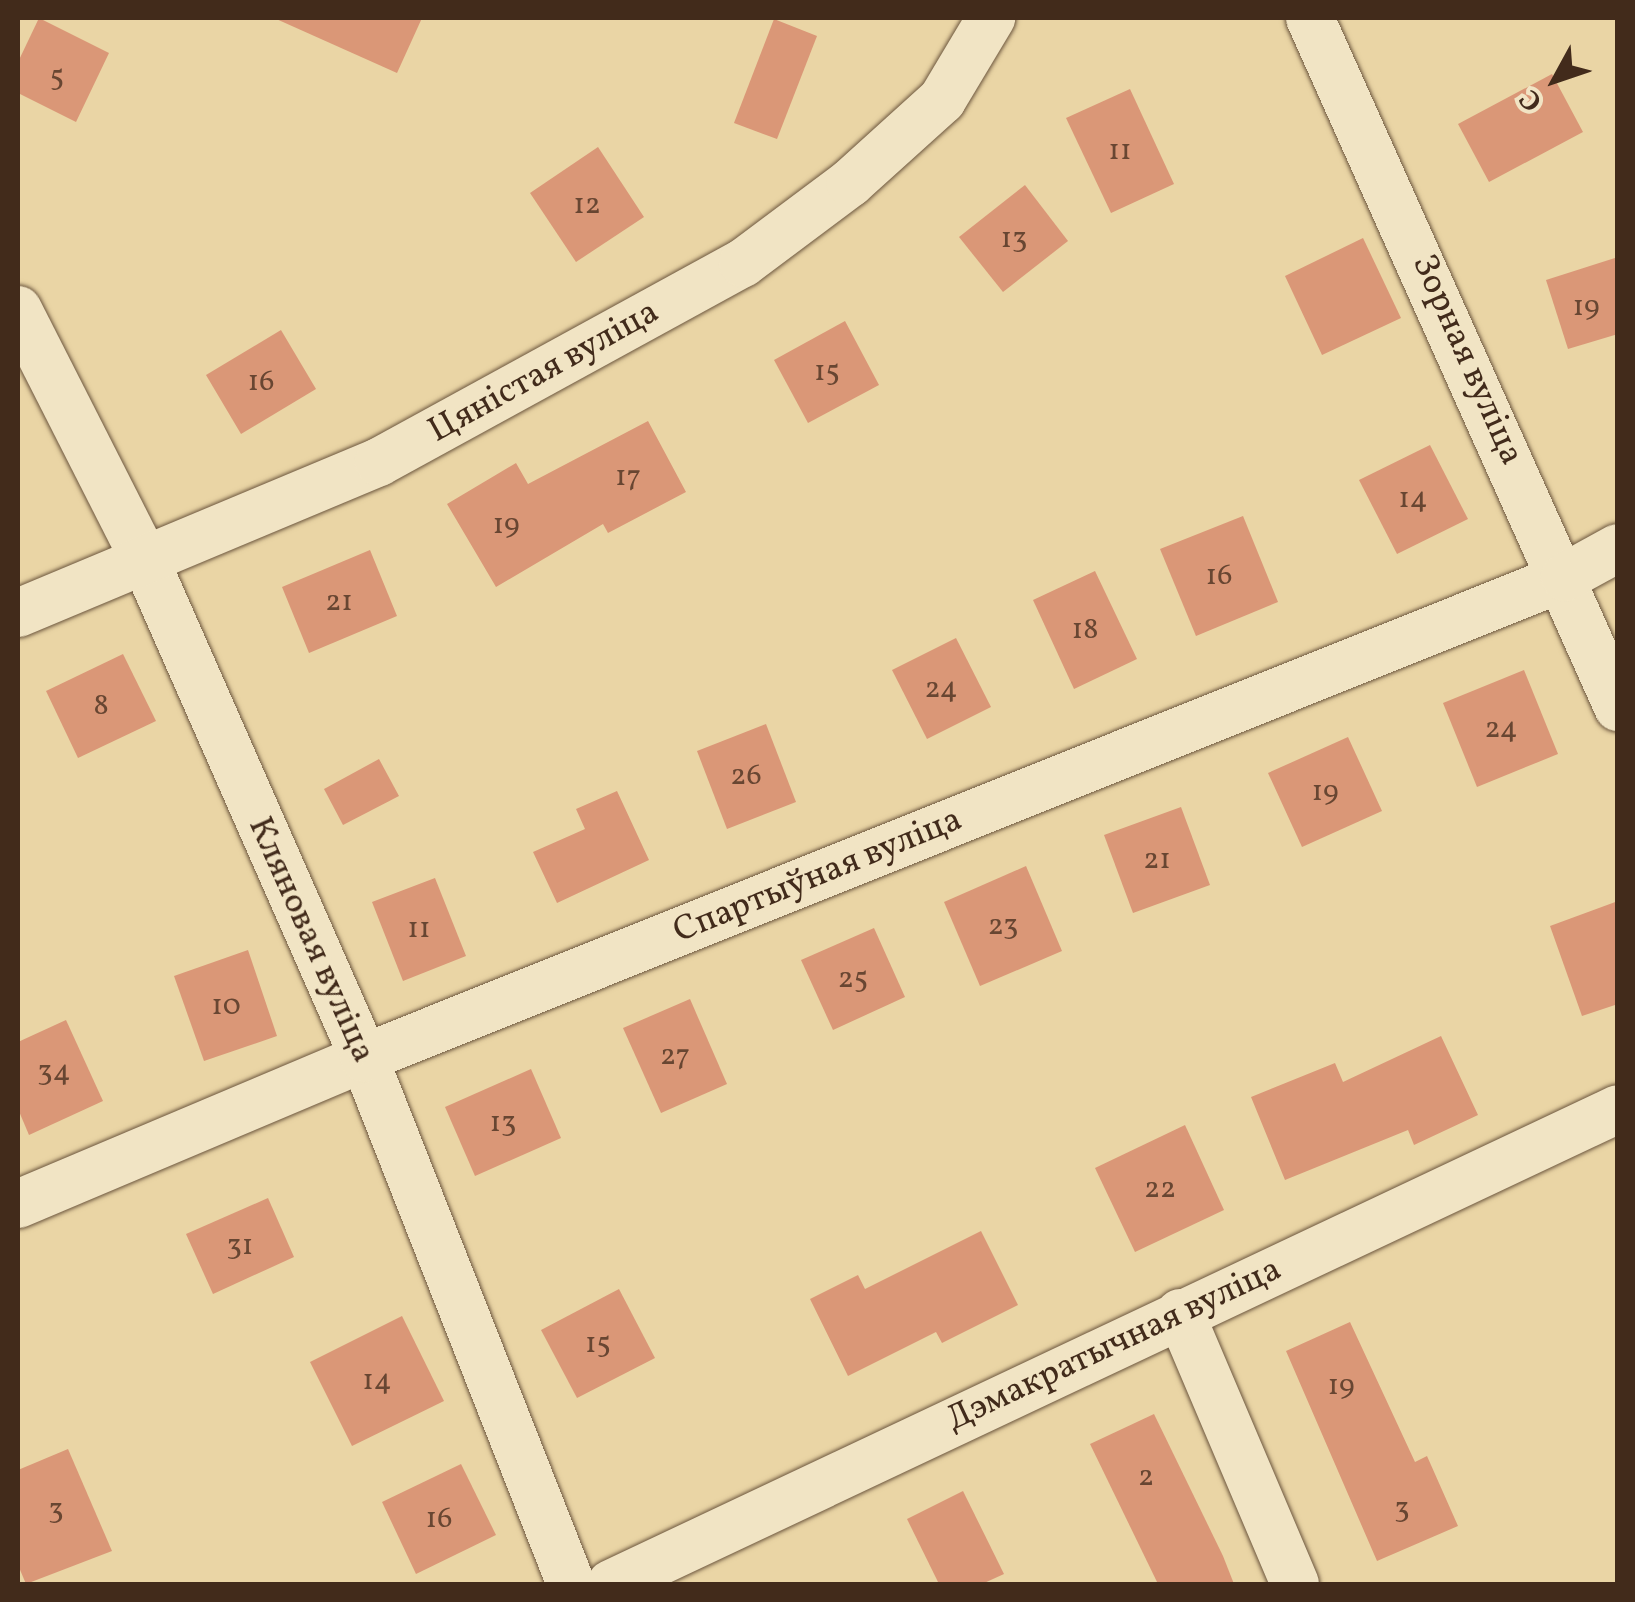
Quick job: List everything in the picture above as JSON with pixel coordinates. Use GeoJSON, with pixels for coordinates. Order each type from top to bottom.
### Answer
{"type":"FeatureCollection","features":[{"type":"Feature","properties":{"kind":"street","name":"Цяністая вуліца"},"geometry":{"type":"LineString","coordinates":[[18,613],[380,462],[743,263],[850,183],[942,100],[991,18]]}},
{"type":"Feature","properties":{"kind":"street","name":"Зорная вуліца"},"geometry":{"type":"LineString","coordinates":[[1310,18],[1565,577],[1618,707]]}},
{"type":"Feature","properties":{"kind":"street","name":"Кляновая вуліца"},"geometry":{"type":"LineString","coordinates":[[18,310],[145,560],[364,1058],[571,1584]]}},
{"type":"Feature","properties":{"kind":"street","name":"Спартыўная вуліца"},"geometry":{"type":"LineString","coordinates":[[18,1204],[364,1058],[1565,577],[1618,548]]}},
{"type":"Feature","properties":{"kind":"street","name":"Дэмакратычная вуліца"},"geometry":{"type":"LineString","coordinates":[[611,1584],[1180,1312],[1618,1109]]}},
{"type":"Feature","properties":{"kind":"street"},"geometry":{"type":"LineString","coordinates":[[1180,1312],[1295,1584]]}},
{"type":"Feature","properties":{"kind":"building"},"geometry":{"type":"Polygon","coordinates":[[[39,18],[109,53],[76,122],[18,93],[18,62],[39,18]]]}},
{"type":"Feature","properties":{"kind":"building"},"geometry":{"type":"Polygon","coordinates":[[[274,18],[422,18],[397,73],[274,18]]]}},
{"type":"Feature","properties":{"kind":"building"},"geometry":{"type":"Polygon","coordinates":[[[774,19],[817,36],[777,139],[734,123],[774,19]]]}},
{"type":"Feature","properties":{"kind":"building"},"geometry":{"type":"Polygon","coordinates":[[[1552,74],[1583,132],[1489,182],[1458,124],[1552,74]]]}},
{"type":"Feature","properties":{"kind":"building"},"geometry":{"type":"Polygon","coordinates":[[[1130,89],[1174,184],[1111,213],[1066,118],[1130,89]]]}},
{"type":"Feature","properties":{"kind":"building"},"geometry":{"type":"Polygon","coordinates":[[[598,147],[644,217],[576,262],[530,193],[598,147]]]}},
{"type":"Feature","properties":{"kind":"building"},"geometry":{"type":"Polygon","coordinates":[[[1025,185],[1068,241],[1003,292],[959,237],[1025,185]]]}},
{"type":"Feature","properties":{"kind":"building"},"geometry":{"type":"Polygon","coordinates":[[[1363,238],[1401,318],[1322,355],[1285,276],[1363,238]]]}},
{"type":"Feature","properties":{"kind":"building"},"geometry":{"type":"Polygon","coordinates":[[[1618,257],[1618,334],[1568,349],[1546,280],[1618,257]]]}},
{"type":"Feature","properties":{"kind":"building"},"geometry":{"type":"Polygon","coordinates":[[[845,321],[879,385],[808,423],[774,360],[845,321]]]}},
{"type":"Feature","properties":{"kind":"building"},"geometry":{"type":"Polygon","coordinates":[[[281,330],[316,389],[241,434],[206,375],[281,330]]]}},
{"type":"Feature","properties":{"kind":"building"},"geometry":{"type":"Polygon","coordinates":[[[648,421],[686,492],[608,533],[603,524],[496,587],[447,504],[516,463],[528,484],[648,421]]]}},
{"type":"Feature","properties":{"kind":"building"},"geometry":{"type":"Polygon","coordinates":[[[1430,445],[1468,519],[1397,554],[1359,480],[1430,445]]]}},
{"type":"Feature","properties":{"kind":"building"},"geometry":{"type":"Polygon","coordinates":[[[1243,516],[1278,602],[1196,636],[1160,549],[1243,516]]]}},
{"type":"Feature","properties":{"kind":"building"},"geometry":{"type":"Polygon","coordinates":[[[370,550],[397,616],[309,653],[282,587],[370,550]]]}},
{"type":"Feature","properties":{"kind":"building"},"geometry":{"type":"Polygon","coordinates":[[[1095,571],[1137,659],[1074,689],[1033,600],[1095,571]]]}},
{"type":"Feature","properties":{"kind":"building"},"geometry":{"type":"Polygon","coordinates":[[[956,638],[991,707],[927,739],[892,670],[956,638]]]}},
{"type":"Feature","properties":{"kind":"building"},"geometry":{"type":"Polygon","coordinates":[[[123,654],[156,721],[78,758],[46,691],[123,654]]]}},
{"type":"Feature","properties":{"kind":"building"},"geometry":{"type":"Polygon","coordinates":[[[1524,670],[1558,754],[1477,787],[1443,703],[1524,670]]]}},
{"type":"Feature","properties":{"kind":"building"},"geometry":{"type":"Polygon","coordinates":[[[766,724],[796,802],[727,829],[697,751],[766,724]]]}},
{"type":"Feature","properties":{"kind":"building"},"geometry":{"type":"Polygon","coordinates":[[[1348,737],[1382,811],[1302,847],[1268,773],[1348,737]]]}},
{"type":"Feature","properties":{"kind":"building"},"geometry":{"type":"Polygon","coordinates":[[[379,759],[399,796],[343,825],[324,789],[379,759]]]}},
{"type":"Feature","properties":{"kind":"building"},"geometry":{"type":"Polygon","coordinates":[[[617,791],[649,860],[557,903],[533,852],[585,829],[576,809],[617,791]]]}},
{"type":"Feature","properties":{"kind":"building"},"geometry":{"type":"Polygon","coordinates":[[[1181,807],[1210,885],[1133,913],[1104,835],[1181,807]]]}},
{"type":"Feature","properties":{"kind":"building"},"geometry":{"type":"Polygon","coordinates":[[[1026,866],[1062,951],[980,986],[944,902],[1026,866]]]}},
{"type":"Feature","properties":{"kind":"building"},"geometry":{"type":"Polygon","coordinates":[[[435,878],[466,956],[403,981],[372,902],[435,878]]]}},
{"type":"Feature","properties":{"kind":"building"},"geometry":{"type":"Polygon","coordinates":[[[1618,901],[1618,1004],[1582,1016],[1550,926],[1618,901]]]}},
{"type":"Feature","properties":{"kind":"building"},"geometry":{"type":"Polygon","coordinates":[[[874,928],[905,997],[833,1030],[801,960],[874,928]]]}},
{"type":"Feature","properties":{"kind":"building"},"geometry":{"type":"Polygon","coordinates":[[[248,950],[277,1036],[204,1061],[174,976],[248,950]]]}},
{"type":"Feature","properties":{"kind":"building"},"geometry":{"type":"Polygon","coordinates":[[[690,999],[727,1084],[661,1113],[623,1028],[690,999]]]}},
{"type":"Feature","properties":{"kind":"building"},"geometry":{"type":"Polygon","coordinates":[[[66,1020],[103,1101],[29,1135],[18,1109],[18,1042],[66,1020]]]}},
{"type":"Feature","properties":{"kind":"building"},"geometry":{"type":"Polygon","coordinates":[[[1441,1036],[1478,1115],[1414,1145],[1408,1130],[1285,1180],[1251,1097],[1335,1063],[1343,1082],[1441,1036]]]}},
{"type":"Feature","properties":{"kind":"building"},"geometry":{"type":"Polygon","coordinates":[[[531,1069],[561,1138],[475,1176],[445,1107],[531,1069]]]}},
{"type":"Feature","properties":{"kind":"building"},"geometry":{"type":"Polygon","coordinates":[[[1185,1125],[1224,1210],[1135,1252],[1095,1168],[1185,1125]]]}},
{"type":"Feature","properties":{"kind":"building"},"geometry":{"type":"Polygon","coordinates":[[[268,1198],[294,1257],[213,1294],[186,1234],[268,1198]]]}},
{"type":"Feature","properties":{"kind":"building"},"geometry":{"type":"Polygon","coordinates":[[[981,1231],[1018,1305],[942,1343],[936,1332],[848,1376],[810,1299],[858,1275],[865,1289],[981,1231]]]}},
{"type":"Feature","properties":{"kind":"building"},"geometry":{"type":"Polygon","coordinates":[[[619,1289],[655,1358],[577,1398],[541,1330],[619,1289]]]}},
{"type":"Feature","properties":{"kind":"building"},"geometry":{"type":"Polygon","coordinates":[[[402,1316],[444,1401],[352,1446],[310,1362],[402,1316]]]}},
{"type":"Feature","properties":{"kind":"building"},"geometry":{"type":"Polygon","coordinates":[[[1350,1322],[1415,1462],[1427,1456],[1458,1526],[1377,1561],[1286,1351],[1350,1322]]]}},
{"type":"Feature","properties":{"kind":"building"},"geometry":{"type":"Polygon","coordinates":[[[1154,1414],[1234,1584],[1158,1584],[1090,1444],[1154,1414]]]}},
{"type":"Feature","properties":{"kind":"building"},"geometry":{"type":"Polygon","coordinates":[[[68,1449],[112,1551],[26,1584],[18,1565],[18,1470],[68,1449]]]}},
{"type":"Feature","properties":{"kind":"building"},"geometry":{"type":"Polygon","coordinates":[[[461,1464],[496,1535],[416,1574],[382,1502],[461,1464]]]}},
{"type":"Feature","properties":{"kind":"building"},"geometry":{"type":"Polygon","coordinates":[[[963,1491],[1004,1574],[982,1584],[939,1584],[907,1519],[963,1491]]]}}]}
